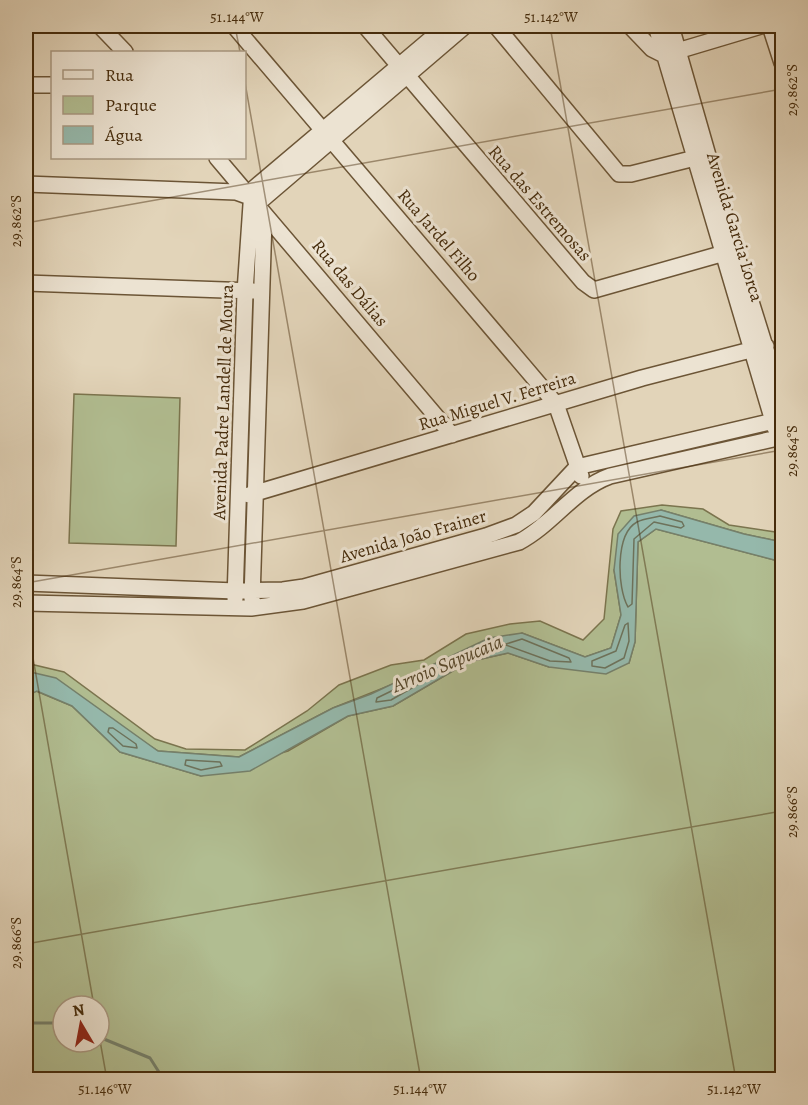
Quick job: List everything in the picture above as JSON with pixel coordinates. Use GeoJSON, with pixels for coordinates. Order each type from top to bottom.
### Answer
{"type":"FeatureCollection","features":[{"type":"Feature","properties":{"kind":"street"},"geometry":{"type":"LineString","coordinates":[[100,26],[124,51]]}},
{"type":"Feature","properties":{"kind":"street","name":"Rua Jardel Filho"},"geometry":{"type":"LineString","coordinates":[[234,26],[556,404],[586,487]]}},
{"type":"Feature","properties":{"kind":"street","name":"Rua das Estremosas"},"geometry":{"type":"LineString","coordinates":[[365,26],[583,282],[594,290],[728,251]]}},
{"type":"Feature","properties":{"kind":"street"},"geometry":{"type":"LineString","coordinates":[[26,184],[236,192],[254,200],[403,71],[446,26]]}},
{"type":"Feature","properties":{"kind":"street"},"geometry":{"type":"LineString","coordinates":[[403,71],[465,26]]}},
{"type":"Feature","properties":{"kind":"street"},"geometry":{"type":"LineString","coordinates":[[496,26],[619,174],[631,174],[700,156]]}},
{"type":"Feature","properties":{"kind":"street"},"geometry":{"type":"LineString","coordinates":[[630,26],[652,49],[670,52],[761,26]]}},
{"type":"Feature","properties":{"kind":"street","name":"Avenida Garcia Lorca"},"geometry":{"type":"LineString","coordinates":[[656,26],[670,52],[758,348],[778,420],[780,438]]}},
{"type":"Feature","properties":{"kind":"street","name":"Avenida Garcia Lorca"},"geometry":{"type":"LineString","coordinates":[[670,26],[670,52]]}},
{"type":"Feature","properties":{"kind":"street"},"geometry":{"type":"LineString","coordinates":[[770,26],[783,63]]}},
{"type":"Feature","properties":{"kind":"street"},"geometry":{"type":"LineString","coordinates":[[26,84],[51,85]]}},
{"type":"Feature","properties":{"kind":"street","name":"Rua das Dálias"},"geometry":{"type":"LineString","coordinates":[[218,159],[452,435]]}},
{"type":"Feature","properties":{"kind":"street","name":"Avenida Padre Landell de Moura"},"geometry":{"type":"LineString","coordinates":[[234,608],[244,591],[256,492],[264,219],[254,200]]}},
{"type":"Feature","properties":{"kind":"street","name":"Avenida Padre Landell de Moura"},"geometry":{"type":"LineString","coordinates":[[251,608],[244,591],[240,498],[245,292],[254,200]]}},
{"type":"Feature","properties":{"kind":"street"},"geometry":{"type":"LineString","coordinates":[[26,283],[261,291]]}},
{"type":"Feature","properties":{"kind":"street","name":"Avenida Garcia Lorca"},"geometry":{"type":"LineString","coordinates":[[758,348],[783,401]]}},
{"type":"Feature","properties":{"kind":"street","name":"Rua Miguel V. Ferreira"},"geometry":{"type":"LineString","coordinates":[[240,498],[556,404],[758,348]]}},
{"type":"Feature","properties":{"kind":"street"},"geometry":{"type":"LineString","coordinates":[[577,467],[778,420]]}},
{"type":"Feature","properties":{"kind":"street","name":"Avenida João Frainer"},"geometry":{"type":"LineString","coordinates":[[26,603],[251,608],[303,601],[519,542],[534,534],[586,487],[610,476],[780,438]]}},
{"type":"Feature","properties":{"kind":"street","name":"Avenida João Frainer"},"geometry":{"type":"LineString","coordinates":[[26,583],[244,591],[304,587],[486,536],[516,525],[534,513],[577,467]]}},
{"type":"Feature","properties":{"kind":"green space"},"geometry":{"type":"Polygon","coordinates":[[[74,394],[180,398],[176,546],[69,543],[74,394]]]}},
{"type":"Feature","properties":{"kind":"green space"},"geometry":{"type":"Polygon","coordinates":[[[662,505],[703,509],[729,525],[782,533],[782,542],[744,534],[661,510],[614,570],[621,615],[611,648],[585,657],[522,633],[333,708],[239,757],[158,751],[26,671],[26,663],[64,672],[155,739],[186,749],[245,750],[307,711],[339,685],[391,665],[424,660],[466,634],[510,624],[540,621],[583,640],[604,619],[613,529],[621,511],[662,505]]]}},
{"type":"Feature","properties":{"kind":"green space"},"geometry":{"type":"Polygon","coordinates":[[[656,529],[782,562],[782,1079],[26,1079],[26,696],[36,691],[72,706],[120,752],[201,776],[288,751],[348,716],[393,706],[468,662],[508,653],[549,667],[629,663],[635,642],[638,542],[656,529]]]}},
{"type":"Feature","properties":{"kind":"water","name":"Arroio Sapucaia"},"geometry":{"type":"Polygon","coordinates":[[[661,510],[744,534],[782,542],[782,562],[656,529],[638,542],[635,642],[629,663],[606,674],[549,667],[508,653],[468,662],[393,706],[348,716],[250,771],[201,776],[120,752],[72,706],[37,691],[26,696],[26,671],[56,678],[158,751],[239,757],[333,708],[371,694],[489,638],[522,633],[585,657],[611,648],[621,615],[614,570],[618,534],[634,516],[661,510]]]}},
{"type":"Feature","properties":{"kind":"waterway"},"geometry":{"type":"LineString","coordinates":[[26,1023],[51,1023]]}},
{"type":"Feature","properties":{"kind":"waterway"},"geometry":{"type":"LineString","coordinates":[[111,1042],[150,1058],[164,1080]]}}]}
